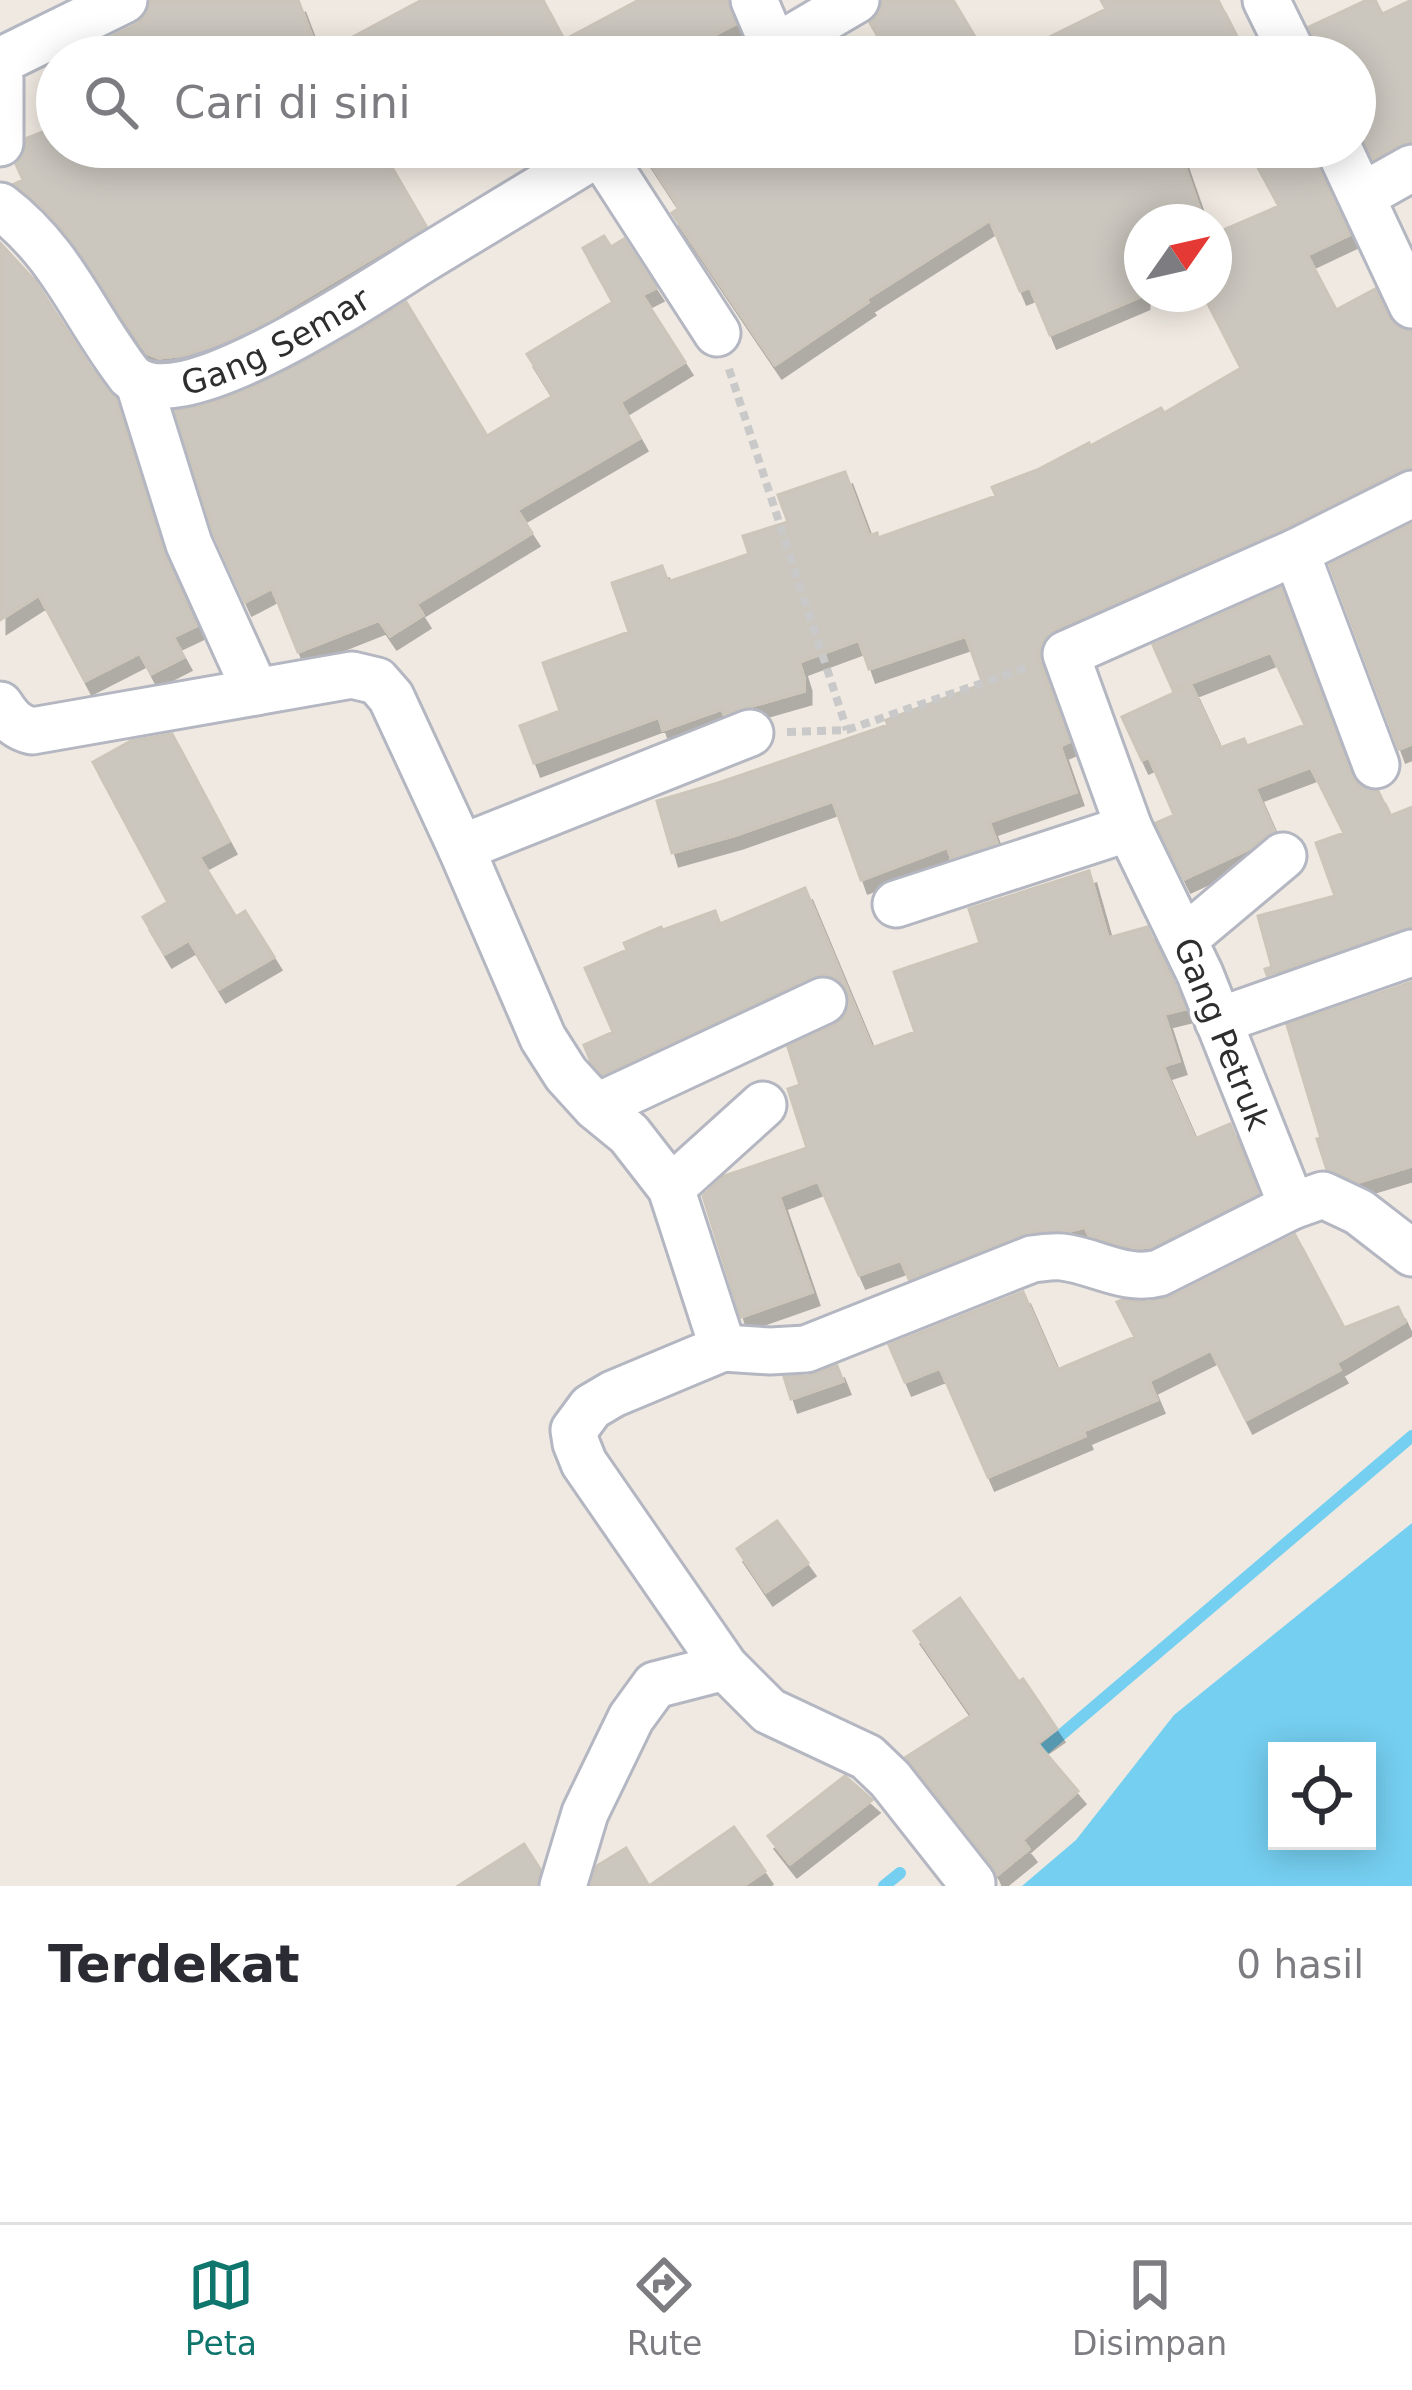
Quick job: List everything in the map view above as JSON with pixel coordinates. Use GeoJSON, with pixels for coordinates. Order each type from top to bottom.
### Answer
{"type":"FeatureCollection","features":[{"type":"Feature","properties":{"kind":"street"},"geometry":{"type":"LineString","coordinates":[[51,36],[124,0]]}},
{"type":"Feature","properties":{"kind":"street"},"geometry":{"type":"LineString","coordinates":[[754,0],[763,36]]}},
{"type":"Feature","properties":{"kind":"street"},"geometry":{"type":"LineString","coordinates":[[794,36],[856,0]]}},
{"type":"Feature","properties":{"kind":"street"},"geometry":{"type":"LineString","coordinates":[[1266,0],[1284,36]]}},
{"type":"Feature","properties":{"kind":"street"},"geometry":{"type":"LineString","coordinates":[[0,61],[36,43]]}},
{"type":"Feature","properties":{"kind":"street"},"geometry":{"type":"LineString","coordinates":[[0,80],[0,142]]}},
{"type":"Feature","properties":{"kind":"street","name":"Gang Semar"},"geometry":{"type":"LineString","coordinates":[[0,206],[25,225],[50,254],[118,360],[139,384],[161,386],[182,383],[269,351],[342,312],[575,168]]}},
{"type":"Feature","properties":{"kind":"street"},"geometry":{"type":"LineString","coordinates":[[615,168],[717,333]]}},
{"type":"Feature","properties":{"kind":"street"},"geometry":{"type":"LineString","coordinates":[[1348,168],[1412,305]]}},
{"type":"Feature","properties":{"kind":"street"},"geometry":{"type":"LineString","coordinates":[[1362,196],[1412,168]]}},
{"type":"Feature","properties":{"kind":"street"},"geometry":{"type":"LineString","coordinates":[[139,384],[189,544],[256,692]]}},
{"type":"Feature","properties":{"kind":"street"},"geometry":{"type":"LineString","coordinates":[[1066,654],[1296,552],[1412,494]]}},
{"type":"Feature","properties":{"kind":"street"},"geometry":{"type":"LineString","coordinates":[[1296,552],[1376,765]]}},
{"type":"Feature","properties":{"kind":"street","name":"Gang Petruk"},"geometry":{"type":"LineString","coordinates":[[1066,654],[1130,828],[1184,939],[1292,1206]]}},
{"type":"Feature","properties":{"kind":"street"},"geometry":{"type":"LineString","coordinates":[[0,705],[10,720],[32,731],[352,675],[377,681],[406,724],[543,1038],[566,1074],[629,1134],[671,1188],[723,1348]]}},
{"type":"Feature","properties":{"kind":"street"},"geometry":{"type":"LineString","coordinates":[[461,848],[750,733]]}},
{"type":"Feature","properties":{"kind":"street"},"geometry":{"type":"LineString","coordinates":[[896,904],[1130,828]]}},
{"type":"Feature","properties":{"kind":"street"},"geometry":{"type":"LineString","coordinates":[[1184,939],[1283,856]]}},
{"type":"Feature","properties":{"kind":"street"},"geometry":{"type":"LineString","coordinates":[[1218,1021],[1412,953]]}},
{"type":"Feature","properties":{"kind":"street"},"geometry":{"type":"LineString","coordinates":[[596,1107],[823,1000]]}},
{"type":"Feature","properties":{"kind":"street"},"geometry":{"type":"LineString","coordinates":[[671,1188],[763,1105]]}},
{"type":"Feature","properties":{"kind":"street"},"geometry":{"type":"LineString","coordinates":[[972,1883],[867,1757],[770,1712],[725,1667],[584,1463],[574,1430],[591,1407],[613,1394],[723,1348],[806,1349],[1032,1259],[1056,1256],[1115,1273],[1160,1273],[1323,1195],[1359,1212],[1412,1252]]}},
{"type":"Feature","properties":{"kind":"street"},"geometry":{"type":"LineString","coordinates":[[563,1886],[585,1813],[631,1718],[655,1685],[725,1667]]}},
{"type":"Feature","properties":{"kind":"path"},"geometry":{"type":"LineString","coordinates":[[717,333],[847,730]]}},
{"type":"Feature","properties":{"kind":"path"},"geometry":{"type":"LineString","coordinates":[[750,733],[847,730],[1066,654]]}},
{"type":"Feature","properties":{"kind":"water"},"geometry":{"type":"Polygon","coordinates":[[[1412,1523],[1412,1886],[1022,1886],[1076,1840],[1174,1715],[1412,1523]]]}},
{"type":"Feature","properties":{"kind":"building"},"geometry":{"type":"Polygon","coordinates":[[[151,0],[298,0],[312,36],[112,36],[147,14],[151,0]]]}},
{"type":"Feature","properties":{"kind":"building"},"geometry":{"type":"Polygon","coordinates":[[[422,0],[543,0],[562,36],[355,36],[422,0]]]}},
{"type":"Feature","properties":{"kind":"building"},"geometry":{"type":"Polygon","coordinates":[[[639,0],[728,0],[735,24],[712,36],[572,36],[639,0]]]}},
{"type":"Feature","properties":{"kind":"building"},"geometry":{"type":"Polygon","coordinates":[[[883,0],[953,0],[974,36],[878,36],[870,23],[883,0]]]}},
{"type":"Feature","properties":{"kind":"building"},"geometry":{"type":"Polygon","coordinates":[[[1101,0],[1218,0],[1236,36],[1051,36],[1106,9],[1101,0]]]}},
{"type":"Feature","properties":{"kind":"building"},"geometry":{"type":"Polygon","coordinates":[[[1367,0],[1375,0],[1382,14],[1412,0],[1412,141],[1376,157],[1376,36],[1313,36],[1309,27],[1367,0]]]}},
{"type":"Feature","properties":{"kind":"building"},"geometry":{"type":"Polygon","coordinates":[[[36,135],[36,168],[392,168],[426,226],[267,321],[223,342],[159,358],[147,353],[62,228],[14,184],[23,180],[16,164],[24,155],[27,138],[36,135]]]}},
{"type":"Feature","properties":{"kind":"building"},"geometry":{"type":"Polygon","coordinates":[[[654,168],[1185,168],[1198,204],[1124,204],[1124,304],[1050,335],[1030,287],[1020,291],[990,220],[866,299],[868,302],[775,365],[672,213],[678,209],[654,168]]]}},
{"type":"Feature","properties":{"kind":"building"},"geometry":{"type":"Polygon","coordinates":[[[1258,168],[1319,168],[1349,235],[1307,255],[1336,310],[1375,289],[1396,326],[1412,332],[1412,467],[1045,637],[1040,662],[1069,742],[1060,746],[1076,792],[989,822],[997,843],[951,858],[948,847],[861,880],[833,801],[672,853],[657,801],[888,725],[886,720],[983,684],[966,636],[869,669],[859,640],[799,662],[804,691],[724,714],[722,709],[663,730],[659,717],[534,763],[520,726],[560,711],[543,663],[629,632],[612,583],[662,566],[668,582],[749,554],[743,536],[788,522],[778,495],[845,472],[869,536],[877,533],[878,538],[996,496],[992,487],[1090,446],[1161,408],[1164,413],[1241,368],[1212,312],[1232,312],[1232,226],[1279,206],[1258,168]]]}},
{"type":"Feature","properties":{"kind":"building"},"geometry":{"type":"Polygon","coordinates":[[[604,236],[611,247],[624,239],[656,288],[642,295],[685,362],[620,402],[640,438],[517,510],[532,533],[416,604],[423,615],[390,636],[379,620],[298,652],[272,588],[245,602],[214,534],[175,410],[245,391],[406,302],[487,436],[553,396],[527,354],[613,302],[583,248],[604,236]]]}},
{"type":"Feature","properties":{"kind":"building"},"geometry":{"type":"Polygon","coordinates":[[[0,243],[35,281],[115,397],[163,552],[196,626],[173,637],[184,657],[151,674],[140,653],[85,681],[39,595],[0,620],[0,243]]]}},
{"type":"Feature","properties":{"kind":"building"},"geometry":{"type":"Polygon","coordinates":[[[1412,524],[1412,744],[1399,749],[1330,565],[1412,524]]]}},
{"type":"Feature","properties":{"kind":"building"},"geometry":{"type":"Polygon","coordinates":[[[1281,588],[1351,776],[1360,786],[1378,791],[1390,816],[1412,807],[1412,927],[1267,975],[1265,969],[1272,967],[1258,916],[1335,896],[1316,843],[1344,833],[1311,767],[1255,788],[1274,831],[1249,849],[1184,879],[1156,823],[1174,815],[1149,757],[1142,760],[1122,717],[1191,685],[1220,748],[1244,739],[1247,746],[1305,725],[1271,652],[1173,690],[1153,645],[1281,588]]]}},
{"type":"Feature","properties":{"kind":"building"},"geometry":{"type":"Polygon","coordinates":[[[172,734],[229,841],[199,857],[236,917],[245,911],[274,957],[219,989],[189,940],[165,954],[143,917],[168,902],[93,762],[131,741],[172,734]]]}},
{"type":"Feature","properties":{"kind":"building"},"geometry":{"type":"Polygon","coordinates":[[[1089,871],[1108,938],[1147,927],[1185,1009],[1164,1014],[1179,1061],[1163,1066],[1195,1139],[1230,1124],[1258,1193],[1151,1247],[1118,1244],[1089,1235],[1085,1227],[1029,1232],[909,1279],[901,1260],[859,1275],[818,1181],[779,1196],[812,1292],[741,1317],[703,1196],[724,1176],[807,1148],[788,1089],[800,1085],[788,1047],[844,1017],[850,1004],[848,991],[837,978],[812,977],[603,1074],[584,1045],[613,1032],[585,968],[627,950],[624,943],[661,927],[715,911],[720,924],[805,888],[872,1048],[915,1032],[894,972],[980,943],[969,909],[1089,871]]]}},
{"type":"Feature","properties":{"kind":"building"},"geometry":{"type":"Polygon","coordinates":[[[1412,982],[1412,1166],[1359,1182],[1327,1170],[1287,1025],[1412,982]]]}},
{"type":"Feature","properties":{"kind":"building"},"geometry":{"type":"Polygon","coordinates":[[[1295,1235],[1344,1328],[1398,1307],[1405,1322],[1336,1363],[1340,1370],[1246,1420],[1211,1350],[1149,1381],[1157,1400],[988,1477],[940,1368],[905,1382],[889,1345],[1023,1292],[1057,1370],[1135,1337],[1117,1302],[1171,1297],[1295,1235]]]}},
{"type":"Feature","properties":{"kind":"building"},"geometry":{"type":"Polygon","coordinates":[[[837,1366],[843,1381],[791,1399],[784,1377],[808,1376],[837,1366]]]}},
{"type":"Feature","properties":{"kind":"building"},"geometry":{"type":"Polygon","coordinates":[[[777,1521],[808,1563],[766,1592],[737,1549],[777,1521]]]}},
{"type":"Feature","properties":{"kind":"building"},"geometry":{"type":"Polygon","coordinates":[[[960,1598],[1057,1729],[1037,1743],[1078,1791],[1022,1840],[1029,1849],[997,1875],[906,1757],[972,1715],[914,1631],[960,1598]]]}},
{"type":"Feature","properties":{"kind":"building"},"geometry":{"type":"Polygon","coordinates":[[[845,1776],[872,1800],[790,1864],[768,1836],[845,1776]]]}},
{"type":"Feature","properties":{"kind":"building"},"geometry":{"type":"Polygon","coordinates":[[[734,1827],[765,1871],[743,1886],[649,1886],[734,1827]]]}},
{"type":"Feature","properties":{"kind":"building"},"geometry":{"type":"Polygon","coordinates":[[[524,1844],[540,1869],[537,1886],[458,1886],[524,1844]]]}},
{"type":"Feature","properties":{"kind":"building"},"geometry":{"type":"Polygon","coordinates":[[[626,1848],[649,1886],[591,1886],[597,1866],[626,1848]]]}},
{"type":"Feature","properties":{"kind":"waterway"},"geometry":{"type":"LineString","coordinates":[[1034,1758],[1412,1436]]}},
{"type":"Feature","properties":{"kind":"waterway"},"geometry":{"type":"LineString","coordinates":[[884,1886],[900,1873]]}}]}
